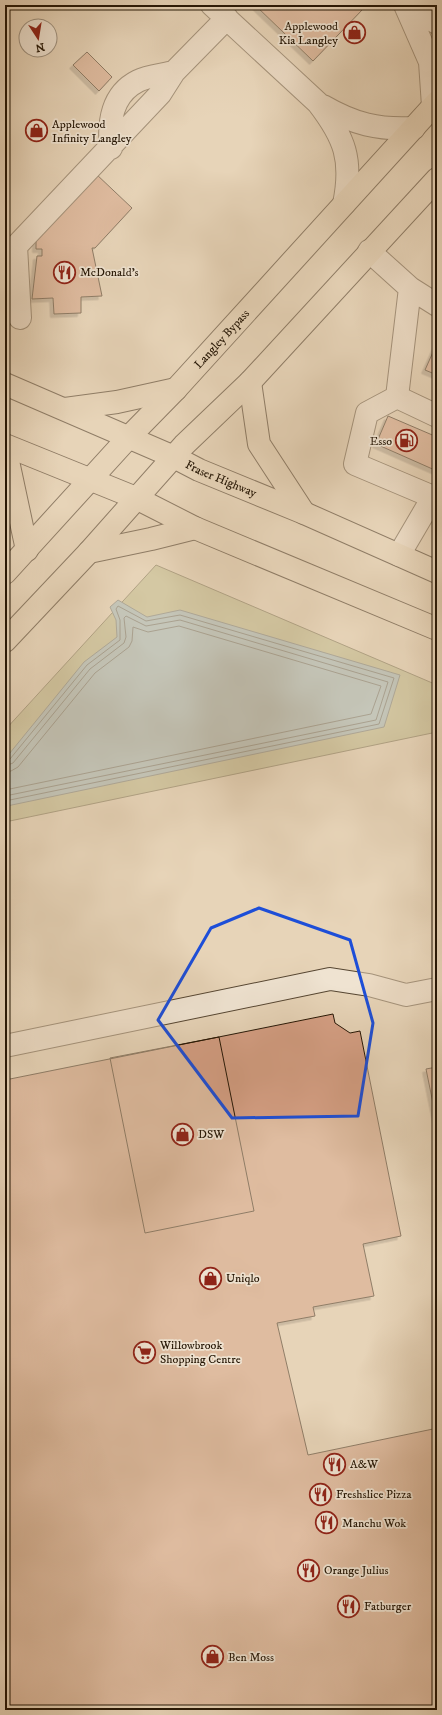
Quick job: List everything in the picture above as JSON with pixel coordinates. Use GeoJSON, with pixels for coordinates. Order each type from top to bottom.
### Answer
{"type":"FeatureCollection","features":[{"type":"Feature","properties":{"kind":"main road","name":"Langley Bypass"},"geometry":{"type":"LineString","coordinates":[[5,573],[27,550],[73,496],[176,389],[435,104]]}},
{"type":"Feature","properties":{"kind":"main road"},"geometry":{"type":"LineString","coordinates":[[5,641],[89,552],[184,445],[250,382],[437,178]]}},
{"type":"Feature","properties":{"kind":"main road"},"geometry":{"type":"LineString","coordinates":[[250,382],[259,444],[304,513]]}},
{"type":"Feature","properties":{"kind":"main road","name":"Fraser Highway"},"geometry":{"type":"LineString","coordinates":[[5,384],[174,457],[199,470],[304,513],[437,572]]}},
{"type":"Feature","properties":{"kind":"main road"},"geometry":{"type":"LineString","coordinates":[[65,409],[111,404],[176,389]]}},
{"type":"Feature","properties":{"kind":"main road"},"geometry":{"type":"LineString","coordinates":[[5,446],[136,498],[195,528],[437,629]]}},
{"type":"Feature","properties":{"kind":"main road"},"geometry":{"type":"LineString","coordinates":[[5,446],[27,550]]}},
{"type":"Feature","properties":{"kind":"main road"},"geometry":{"type":"LineString","coordinates":[[89,552],[195,528]]}},
{"type":"Feature","properties":{"kind":"lane"},"geometry":{"type":"LineString","coordinates":[[405,5],[437,24]]}},
{"type":"Feature","properties":{"kind":"lane"},"geometry":{"type":"LineString","coordinates":[[405,5],[430,62],[435,104]]}},
{"type":"Feature","properties":{"kind":"lane"},"geometry":{"type":"LineString","coordinates":[[20,318],[11,252],[111,148],[160,94],[174,72],[219,12],[318,103],[337,129],[346,151],[349,176],[344,204]]}},
{"type":"Feature","properties":{"kind":"lane"},"geometry":{"type":"LineString","coordinates":[[111,148],[109,132],[112,111],[122,91],[138,81],[174,72]]}},
{"type":"Feature","properties":{"kind":"lane"},"geometry":{"type":"LineString","coordinates":[[318,103],[347,119],[363,125],[388,129],[414,128]]}},
{"type":"Feature","properties":{"kind":"lane"},"geometry":{"type":"LineString","coordinates":[[369,251],[410,288],[437,305]]}},
{"type":"Feature","properties":{"kind":"lane"},"geometry":{"type":"LineString","coordinates":[[398,397],[410,288]]}},
{"type":"Feature","properties":{"kind":"lane"},"geometry":{"type":"LineString","coordinates":[[398,397],[437,416]]}},
{"type":"Feature","properties":{"kind":"lane"},"geometry":{"type":"LineString","coordinates":[[398,397],[367,413],[355,464],[435,498],[399,555]]}},
{"type":"Feature","properties":{"kind":"lane"},"geometry":{"type":"LineString","coordinates":[[5,1046],[330,979],[369,985],[406,995],[437,989]]}},
{"type":"Feature","properties":{"kind":"highlighted area"},"geometry":{"type":"Polygon","coordinates":[[[259,908],[350,940],[373,1023],[358,1116],[232,1118],[158,1020],[211,928],[259,908]]]}},
{"type":"Feature","properties":{"kind":"shaded area"},"geometry":{"type":"Polygon","coordinates":[[[156,565],[437,685],[437,732],[5,822],[5,730],[156,565]]]}},
{"type":"Feature","properties":{"kind":"water"},"geometry":{"type":"Polygon","coordinates":[[[118,600],[147,617],[180,610],[400,675],[384,727],[7,806],[5,797],[5,759],[84,662],[117,637],[116,620],[110,607],[118,600]]]}},
{"type":"Feature","properties":{"kind":"building"},"geometry":{"type":"Polygon","coordinates":[[[255,5],[360,5],[363,9],[313,61],[255,5]]]}},
{"type":"Feature","properties":{"kind":"building"},"geometry":{"type":"Polygon","coordinates":[[[87,52],[112,77],[99,91],[73,65],[87,52]]]}},
{"type":"Feature","properties":{"kind":"building"},"geometry":{"type":"Polygon","coordinates":[[[95,173],[132,208],[95,248],[92,248],[102,296],[81,297],[81,313],[54,314],[53,298],[32,299],[37,256],[42,256],[42,249],[36,249],[36,240],[95,173]]]}},
{"type":"Feature","properties":{"kind":"building"},"geometry":{"type":"Polygon","coordinates":[[[437,343],[437,375],[425,370],[437,343]]]}},
{"type":"Feature","properties":{"kind":"building","name":"Esso"},"geometry":{"type":"Polygon","coordinates":[[[388,416],[437,437],[437,471],[376,444],[388,416]]]}},
{"type":"Feature","properties":{"kind":"building","name":"Willowbrook Shopping Centre"},"geometry":{"type":"Polygon","coordinates":[[[333,1014],[335,1023],[350,1033],[360,1031],[401,1236],[363,1244],[374,1296],[313,1307],[315,1316],[277,1323],[308,1455],[433,1429],[437,1453],[437,1710],[5,1710],[5,1080],[333,1014]]]}},
{"type":"Feature","properties":{"kind":"building","name":"DSW"},"geometry":{"type":"Polygon","coordinates":[[[219,1037],[254,1211],[145,1233],[110,1058],[219,1037]]]}},
{"type":"Feature","properties":{"kind":"building"},"geometry":{"type":"Polygon","coordinates":[[[437,1067],[437,1123],[426,1069],[437,1067]]]}},
{"type":"Feature","properties":{"kind":"place","name":"Applewood Kia Langley"},"geometry":{"type":"Point","coordinates":[354,33]}},
{"type":"Feature","properties":{"kind":"place","name":"Applewood Infinity Langley"},"geometry":{"type":"Point","coordinates":[37,131]}},
{"type":"Feature","properties":{"kind":"place","name":"McDonald's"},"geometry":{"type":"Point","coordinates":[64,272]}},
{"type":"Feature","properties":{"kind":"place","name":"Esso"},"geometry":{"type":"Point","coordinates":[407,441]}},
{"type":"Feature","properties":{"kind":"place","name":"DSW"},"geometry":{"type":"Point","coordinates":[182,1134]}},
{"type":"Feature","properties":{"kind":"place","name":"Uniqlo"},"geometry":{"type":"Point","coordinates":[211,1278]}},
{"type":"Feature","properties":{"kind":"place","name":"Willowbrook Shopping Centre"},"geometry":{"type":"Point","coordinates":[144,1352]}},
{"type":"Feature","properties":{"kind":"place","name":"A&W"},"geometry":{"type":"Point","coordinates":[335,1464]}},
{"type":"Feature","properties":{"kind":"place","name":"Freshslice Pizza"},"geometry":{"type":"Point","coordinates":[320,1494]}},
{"type":"Feature","properties":{"kind":"place","name":"Manchu Wok"},"geometry":{"type":"Point","coordinates":[326,1523]}},
{"type":"Feature","properties":{"kind":"place","name":"Orange Julius"},"geometry":{"type":"Point","coordinates":[309,1570]}},
{"type":"Feature","properties":{"kind":"place","name":"Fatburger"},"geometry":{"type":"Point","coordinates":[349,1606]}},
{"type":"Feature","properties":{"kind":"place","name":"Ben Moss"},"geometry":{"type":"Point","coordinates":[213,1657]}}]}
